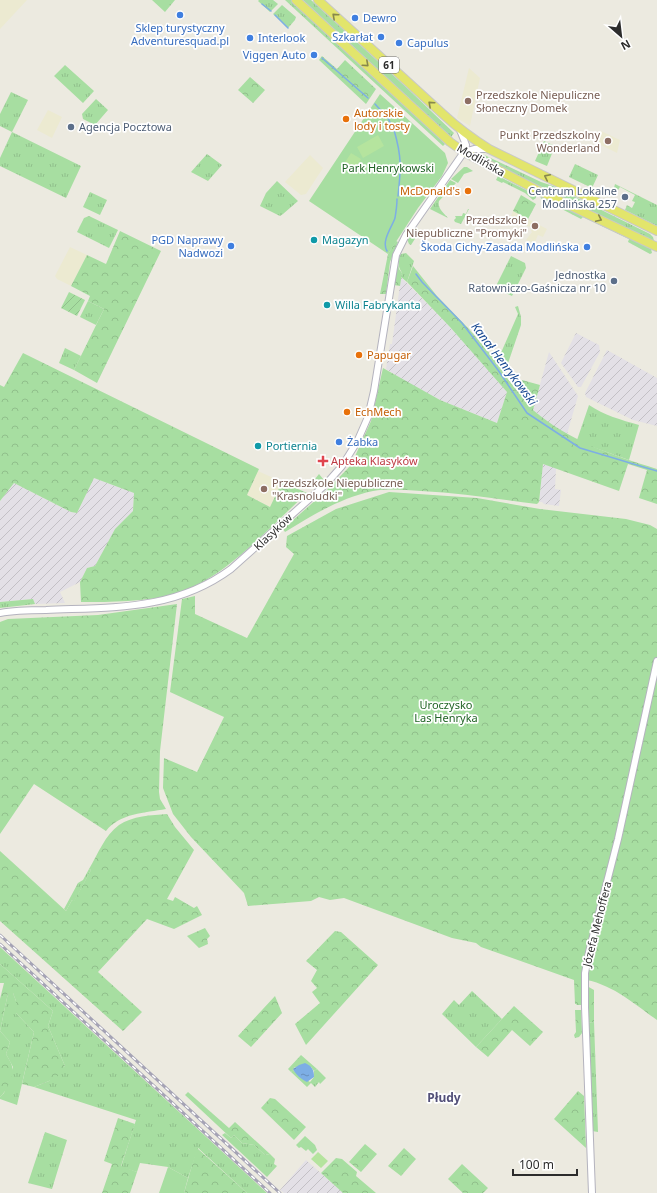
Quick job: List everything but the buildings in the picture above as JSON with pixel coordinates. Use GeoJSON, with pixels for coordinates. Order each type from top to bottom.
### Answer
{"type":"FeatureCollection","features":[{"type":"Feature","properties":{"kind":"main road","name":"Modlińska"},"geometry":{"type":"LineString","coordinates":[[296,0],[450,142],[464,152],[537,190],[657,247]]}},
{"type":"Feature","properties":{"kind":"main road","name":"Modlińska"},"geometry":{"type":"LineString","coordinates":[[318,0],[460,130],[490,149],[657,231]]}},
{"type":"Feature","properties":{"kind":"street"},"geometry":{"type":"LineString","coordinates":[[460,130],[466,145],[464,152]]}},
{"type":"Feature","properties":{"kind":"street"},"geometry":{"type":"LineString","coordinates":[[464,152],[474,149],[490,149]]}},
{"type":"Feature","properties":{"kind":"street","name":"Klasyków"},"geometry":{"type":"LineString","coordinates":[[0,613],[135,606],[158,602],[189,593],[210,583],[231,569],[325,485],[338,471],[349,455],[360,436],[370,412],[394,264],[400,245],[464,152]]}},
{"type":"Feature","properties":{"kind":"street","name":"Józefa Mehoffera"},"geometry":{"type":"LineString","coordinates":[[592,1193],[585,1012],[585,973],[618,839],[657,661]]}},
{"type":"Feature","properties":{"kind":"shaded area"},"geometry":{"type":"Polygon","coordinates":[[[0,0],[27,0],[0,29],[0,0]]]}},
{"type":"Feature","properties":{"kind":"shaded area","name":"Przedszkole Niepuliczne Słoneczny Domek"},"geometry":{"type":"Polygon","coordinates":[[[469,68],[480,78],[470,126],[457,118],[469,68]]]}},
{"type":"Feature","properties":{"kind":"shaded area"},"geometry":{"type":"Polygon","coordinates":[[[48,110],[62,117],[52,138],[37,130],[48,110]]]}},
{"type":"Feature","properties":{"kind":"shaded area","name":"Punkt Przedszkolny Wonderland"},"geometry":{"type":"Polygon","coordinates":[[[601,131],[620,140],[617,153],[595,142],[601,131]]]}},
{"type":"Feature","properties":{"kind":"shaded area"},"geometry":{"type":"Polygon","coordinates":[[[310,155],[323,168],[306,194],[301,195],[285,182],[310,155]]]}},
{"type":"Feature","properties":{"kind":"shaded area","name":"Przedszkole Niepubliczne \"Promyki\""},"geometry":{"type":"Polygon","coordinates":[[[513,211],[547,229],[543,237],[538,235],[535,242],[526,240],[532,232],[532,228],[511,216],[513,211]]]}},
{"type":"Feature","properties":{"kind":"shaded area"},"geometry":{"type":"Polygon","coordinates":[[[70,247],[87,255],[71,286],[57,279],[55,276],[70,247]]]}},
{"type":"Feature","properties":{"kind":"shaded area"},"geometry":{"type":"Polygon","coordinates":[[[401,277],[450,327],[507,392],[497,423],[440,400],[386,369],[390,344],[392,344],[401,277]]]}},
{"type":"Feature","properties":{"kind":"shaded area"},"geometry":{"type":"Polygon","coordinates":[[[576,333],[599,345],[600,352],[581,387],[578,387],[561,363],[576,333]]]}},
{"type":"Feature","properties":{"kind":"shaded area"},"geometry":{"type":"Polygon","coordinates":[[[607,350],[657,378],[657,426],[633,420],[586,397],[585,393],[607,350]]]}},
{"type":"Feature","properties":{"kind":"shaded area"},"geometry":{"type":"Polygon","coordinates":[[[549,352],[578,396],[567,434],[546,421],[533,410],[549,352]]]}},
{"type":"Feature","properties":{"kind":"shaded area"},"geometry":{"type":"Polygon","coordinates":[[[543,464],[556,468],[555,489],[561,490],[559,506],[539,502],[543,464]]]}},
{"type":"Feature","properties":{"kind":"shaded area","name":"Przedszkole Niepubliczne \"Krasnoludki\""},"geometry":{"type":"Polygon","coordinates":[[[258,471],[282,482],[270,507],[247,495],[258,471]]]}},
{"type":"Feature","properties":{"kind":"shaded area"},"geometry":{"type":"Polygon","coordinates":[[[94,478],[134,493],[133,511],[115,529],[95,566],[87,568],[80,582],[60,592],[65,603],[35,604],[33,599],[0,602],[0,501],[14,483],[71,512],[77,513],[94,478]]]}},
{"type":"Feature","properties":{"kind":"shaded area"},"geometry":{"type":"Polygon","coordinates":[[[306,1160],[343,1193],[284,1193],[280,1190],[306,1160]]]}},
{"type":"Feature","properties":{"kind":"green space"},"geometry":{"type":"Polygon","coordinates":[[[152,0],[175,0],[165,12],[152,0]]]}},
{"type":"Feature","properties":{"kind":"green space"},"geometry":{"type":"Polygon","coordinates":[[[273,0],[278,4],[270,12],[258,1],[273,0]]]}},
{"type":"Feature","properties":{"kind":"green space"},"geometry":{"type":"Polygon","coordinates":[[[285,0],[292,0],[445,144],[443,146],[285,0]]]}},
{"type":"Feature","properties":{"kind":"green space"},"geometry":{"type":"Polygon","coordinates":[[[303,0],[311,0],[407,88],[454,133],[451,137],[303,0]]]}},
{"type":"Feature","properties":{"kind":"green space"},"geometry":{"type":"Polygon","coordinates":[[[282,5],[296,17],[288,28],[273,14],[282,5]]]}},
{"type":"Feature","properties":{"kind":"green space"},"geometry":{"type":"Polygon","coordinates":[[[322,56],[337,69],[345,60],[376,89],[366,104],[319,60],[322,56]]]}},
{"type":"Feature","properties":{"kind":"green space"},"geometry":{"type":"Polygon","coordinates":[[[65,65],[94,91],[83,103],[54,76],[65,65]]]}},
{"type":"Feature","properties":{"kind":"green space"},"geometry":{"type":"Polygon","coordinates":[[[250,77],[265,90],[253,103],[238,90],[250,77]]]}},
{"type":"Feature","properties":{"kind":"green space"},"geometry":{"type":"Polygon","coordinates":[[[11,92],[28,100],[12,132],[0,126],[0,114],[11,92]]]}},
{"type":"Feature","properties":{"kind":"green space","name":"Park Henrykowski"},"geometry":{"type":"Polygon","coordinates":[[[380,94],[445,153],[448,163],[442,176],[418,208],[388,254],[309,201],[380,94]]]}},
{"type":"Feature","properties":{"kind":"green space"},"geometry":{"type":"Polygon","coordinates":[[[96,99],[108,110],[95,125],[83,119],[82,114],[96,99]]]}},
{"type":"Feature","properties":{"kind":"green space"},"geometry":{"type":"Polygon","coordinates":[[[12,132],[81,166],[66,198],[0,166],[0,158],[12,132]]]}},
{"type":"Feature","properties":{"kind":"green space"},"geometry":{"type":"Polygon","coordinates":[[[378,135],[384,146],[363,158],[357,147],[378,135]]]}},
{"type":"Feature","properties":{"kind":"green space"},"geometry":{"type":"Polygon","coordinates":[[[544,141],[555,146],[547,166],[535,161],[544,141]]]}},
{"type":"Feature","properties":{"kind":"green space"},"geometry":{"type":"Polygon","coordinates":[[[476,151],[541,182],[553,186],[650,234],[654,241],[488,161],[473,152],[476,151]]]}},
{"type":"Feature","properties":{"kind":"green space"},"geometry":{"type":"Polygon","coordinates":[[[351,153],[361,159],[352,173],[342,167],[351,153]]]}},
{"type":"Feature","properties":{"kind":"green space"},"geometry":{"type":"Polygon","coordinates":[[[207,154],[222,165],[208,181],[191,172],[207,154]]]}},
{"type":"Feature","properties":{"kind":"green space"},"geometry":{"type":"Polygon","coordinates":[[[575,164],[598,175],[592,188],[569,177],[575,164]]]}},
{"type":"Feature","properties":{"kind":"green space"},"geometry":{"type":"Polygon","coordinates":[[[464,167],[467,167],[473,171],[464,174],[458,183],[451,179],[464,167]]]}},
{"type":"Feature","properties":{"kind":"green space"},"geometry":{"type":"Polygon","coordinates":[[[498,176],[536,195],[536,198],[533,200],[525,193],[496,180],[498,176]]]}},
{"type":"Feature","properties":{"kind":"green space"},"geometry":{"type":"Polygon","coordinates":[[[450,180],[456,183],[439,201],[440,209],[448,218],[430,209],[450,180]]]}},
{"type":"Feature","properties":{"kind":"green space"},"geometry":{"type":"Polygon","coordinates":[[[277,181],[298,201],[280,216],[260,206],[266,193],[277,181]]]}},
{"type":"Feature","properties":{"kind":"green space"},"geometry":{"type":"Polygon","coordinates":[[[615,184],[657,205],[657,226],[625,210],[627,205],[632,208],[635,202],[632,201],[635,195],[620,187],[618,190],[614,188],[615,184]]]}},
{"type":"Feature","properties":{"kind":"green space"},"geometry":{"type":"Polygon","coordinates":[[[90,192],[107,200],[100,215],[83,207],[90,192]]]}},
{"type":"Feature","properties":{"kind":"green space"},"geometry":{"type":"Polygon","coordinates":[[[521,195],[536,204],[528,219],[513,211],[521,195]]]}},
{"type":"Feature","properties":{"kind":"green space"},"geometry":{"type":"Polygon","coordinates":[[[540,196],[651,249],[652,253],[650,254],[628,242],[629,239],[583,217],[581,219],[554,205],[543,202],[540,196]]]}},
{"type":"Feature","properties":{"kind":"green space"},"geometry":{"type":"Polygon","coordinates":[[[469,209],[461,224],[455,222],[455,216],[462,216],[463,213],[466,214],[469,209]]]}},
{"type":"Feature","properties":{"kind":"green space"},"geometry":{"type":"Polygon","coordinates":[[[89,216],[118,230],[109,248],[77,232],[84,218],[89,216]]]}},
{"type":"Feature","properties":{"kind":"green space"},"geometry":{"type":"Polygon","coordinates":[[[415,228],[420,231],[411,245],[407,239],[415,228]]]}},
{"type":"Feature","properties":{"kind":"green space"},"geometry":{"type":"Polygon","coordinates":[[[120,231],[161,251],[97,383],[74,370],[104,309],[88,301],[90,296],[71,286],[87,255],[106,264],[120,231]]]}},
{"type":"Feature","properties":{"kind":"green space"},"geometry":{"type":"Polygon","coordinates":[[[396,241],[398,242],[390,262],[386,294],[380,294],[388,254],[396,241]]]}},
{"type":"Feature","properties":{"kind":"green space"},"geometry":{"type":"Polygon","coordinates":[[[406,253],[414,261],[407,282],[401,277],[402,273],[398,264],[401,254],[406,253]]]}},
{"type":"Feature","properties":{"kind":"green space"},"geometry":{"type":"Polygon","coordinates":[[[511,256],[525,263],[526,268],[512,296],[495,288],[511,256]]]}},
{"type":"Feature","properties":{"kind":"green space"},"geometry":{"type":"Polygon","coordinates":[[[398,264],[402,273],[400,286],[394,285],[396,267],[398,264]]]}},
{"type":"Feature","properties":{"kind":"green space"},"geometry":{"type":"Polygon","coordinates":[[[413,266],[437,296],[469,329],[497,362],[496,364],[518,392],[522,380],[540,385],[533,410],[547,421],[576,439],[607,452],[657,469],[657,504],[639,498],[647,470],[628,464],[619,491],[543,464],[539,502],[537,504],[450,493],[379,490],[349,498],[316,513],[285,532],[283,529],[327,490],[351,465],[371,421],[383,368],[440,400],[497,423],[507,392],[450,327],[407,282],[413,266]]]}},
{"type":"Feature","properties":{"kind":"green space"},"geometry":{"type":"Polygon","coordinates":[[[69,292],[85,300],[77,316],[61,308],[69,292]]]}},
{"type":"Feature","properties":{"kind":"green space"},"geometry":{"type":"Polygon","coordinates":[[[88,301],[104,309],[96,325],[80,317],[88,301]]]}},
{"type":"Feature","properties":{"kind":"green space"},"geometry":{"type":"Polygon","coordinates":[[[518,306],[521,317],[521,325],[504,375],[496,364],[518,314],[515,307],[518,306]]]}},
{"type":"Feature","properties":{"kind":"green space"},"geometry":{"type":"Polygon","coordinates":[[[65,348],[81,356],[74,370],[59,363],[65,348]]]}},
{"type":"Feature","properties":{"kind":"green space"},"geometry":{"type":"Polygon","coordinates":[[[23,353],[259,469],[247,495],[270,507],[282,482],[307,493],[245,551],[211,577],[193,587],[175,594],[152,599],[116,602],[81,602],[80,582],[87,568],[95,566],[115,529],[133,511],[134,493],[94,478],[77,513],[71,512],[14,483],[0,501],[0,385],[4,387],[23,353]]]}},
{"type":"Feature","properties":{"kind":"green space"},"geometry":{"type":"Polygon","coordinates":[[[589,405],[619,419],[639,425],[629,460],[577,440],[589,405]]]}},
{"type":"Feature","properties":{"kind":"green space"},"geometry":{"type":"Polygon","coordinates":[[[319,474],[324,480],[317,485],[311,484],[319,474]]]}},
{"type":"Feature","properties":{"kind":"green space","name":"Uroczysko Las Henryka"},"geometry":{"type":"Polygon","coordinates":[[[389,492],[477,498],[540,509],[626,519],[650,525],[657,529],[657,1020],[612,989],[592,981],[581,979],[581,1005],[577,1005],[575,1004],[574,980],[481,947],[476,943],[452,938],[344,898],[330,900],[319,897],[311,901],[248,906],[244,893],[191,837],[173,814],[163,788],[164,758],[197,772],[224,717],[170,692],[182,599],[195,596],[195,614],[247,638],[294,554],[286,547],[287,536],[336,509],[389,492]]]}},
{"type":"Feature","properties":{"kind":"green space"},"geometry":{"type":"Polygon","coordinates":[[[33,599],[35,604],[0,608],[0,602],[33,599]]]}},
{"type":"Feature","properties":{"kind":"green space"},"geometry":{"type":"Polygon","coordinates":[[[177,604],[160,751],[159,792],[160,799],[166,809],[126,817],[112,825],[106,831],[34,784],[0,834],[0,622],[8,619],[98,615],[177,604]]]}},
{"type":"Feature","properties":{"kind":"green space"},"geometry":{"type":"Polygon","coordinates":[[[167,814],[175,827],[194,850],[167,899],[173,901],[175,897],[194,908],[197,906],[202,915],[174,929],[147,919],[98,972],[142,1012],[123,1031],[0,921],[0,851],[66,911],[72,900],[74,901],[91,870],[89,869],[102,845],[114,829],[124,822],[136,818],[167,814]]]}},
{"type":"Feature","properties":{"kind":"green space"},"geometry":{"type":"Polygon","coordinates":[[[89,869],[91,870],[74,902],[72,900],[66,911],[64,909],[78,883],[83,880],[89,869]]]}},
{"type":"Feature","properties":{"kind":"green space"},"geometry":{"type":"Polygon","coordinates":[[[205,928],[210,936],[207,939],[208,944],[199,948],[187,936],[205,928]]]}},
{"type":"Feature","properties":{"kind":"green space"},"geometry":{"type":"Polygon","coordinates":[[[335,931],[341,932],[378,965],[306,1045],[295,1024],[320,1003],[312,992],[317,988],[311,981],[317,970],[306,961],[335,931]]]}},
{"type":"Feature","properties":{"kind":"green space"},"geometry":{"type":"Polygon","coordinates":[[[0,947],[267,1193],[247,1193],[198,1148],[188,1178],[168,1167],[140,1163],[137,1172],[121,1167],[136,1120],[34,1087],[49,1081],[65,1066],[48,1026],[53,1011],[0,964],[0,947]]]}},
{"type":"Feature","properties":{"kind":"green space"},"geometry":{"type":"Polygon","coordinates":[[[0,964],[53,1011],[48,1026],[65,1066],[58,1076],[34,1087],[22,1084],[34,1032],[16,1013],[16,1001],[13,993],[8,993],[0,1031],[0,999],[4,983],[0,983],[0,964]]]}},
{"type":"Feature","properties":{"kind":"green space"},"geometry":{"type":"Polygon","coordinates":[[[587,986],[594,990],[594,1022],[588,1023],[587,986]]]}},
{"type":"Feature","properties":{"kind":"green space"},"geometry":{"type":"Polygon","coordinates":[[[472,991],[502,1019],[476,1047],[442,1014],[454,1000],[459,1005],[472,991]]]}},
{"type":"Feature","properties":{"kind":"green space"},"geometry":{"type":"Polygon","coordinates":[[[8,993],[13,993],[16,1001],[16,1013],[34,1032],[17,1105],[0,1099],[4,1093],[13,1067],[6,1054],[10,1042],[0,1031],[8,993]]]}},
{"type":"Feature","properties":{"kind":"green space"},"geometry":{"type":"Polygon","coordinates":[[[275,996],[282,1013],[251,1047],[238,1036],[275,996]]]}},
{"type":"Feature","properties":{"kind":"green space"},"geometry":{"type":"Polygon","coordinates":[[[514,1006],[543,1032],[530,1046],[512,1030],[488,1057],[476,1047],[514,1006]]]}},
{"type":"Feature","properties":{"kind":"green space"},"geometry":{"type":"Polygon","coordinates":[[[575,1010],[581,1010],[582,1033],[579,1037],[575,1038],[574,1035],[576,1032],[575,1010]]]}},
{"type":"Feature","properties":{"kind":"green space"},"geometry":{"type":"Polygon","coordinates":[[[594,1022],[598,1132],[592,1131],[588,1023],[594,1022]]]}},
{"type":"Feature","properties":{"kind":"green space"},"geometry":{"type":"Polygon","coordinates":[[[0,1031],[10,1042],[6,1054],[12,1064],[12,1074],[5,1091],[0,1097],[0,1031]]]}},
{"type":"Feature","properties":{"kind":"green space"},"geometry":{"type":"Polygon","coordinates":[[[301,1055],[317,1069],[314,1071],[311,1067],[295,1067],[291,1072],[288,1069],[301,1055]]]}},
{"type":"Feature","properties":{"kind":"green space"},"geometry":{"type":"Polygon","coordinates":[[[293,1069],[310,1082],[314,1077],[314,1071],[317,1069],[326,1078],[320,1084],[319,1082],[315,1087],[311,1083],[307,1087],[291,1072],[293,1069]]]}},
{"type":"Feature","properties":{"kind":"green space"},"geometry":{"type":"Polygon","coordinates":[[[578,1091],[584,1096],[586,1148],[554,1119],[578,1091]]]}},
{"type":"Feature","properties":{"kind":"green space"},"geometry":{"type":"Polygon","coordinates":[[[188,1092],[229,1128],[235,1122],[270,1154],[265,1155],[254,1145],[242,1143],[234,1135],[231,1138],[185,1095],[188,1092]]]}},
{"type":"Feature","properties":{"kind":"green space"},"geometry":{"type":"Polygon","coordinates":[[[270,1098],[275,1099],[306,1127],[294,1140],[261,1108],[270,1098]]]}},
{"type":"Feature","properties":{"kind":"green space"},"geometry":{"type":"Polygon","coordinates":[[[118,1118],[135,1124],[121,1166],[137,1172],[130,1193],[102,1193],[112,1164],[104,1161],[118,1118]]]}},
{"type":"Feature","properties":{"kind":"green space"},"geometry":{"type":"Polygon","coordinates":[[[45,1132],[67,1140],[52,1189],[28,1183],[45,1132]]]}},
{"type":"Feature","properties":{"kind":"green space"},"geometry":{"type":"Polygon","coordinates":[[[225,1133],[231,1138],[234,1135],[242,1143],[254,1145],[265,1155],[270,1154],[275,1159],[274,1164],[277,1166],[267,1177],[222,1135],[225,1133]]]}},
{"type":"Feature","properties":{"kind":"green space"},"geometry":{"type":"Polygon","coordinates":[[[305,1136],[315,1145],[317,1150],[313,1154],[308,1149],[306,1151],[296,1145],[305,1136]]]}},
{"type":"Feature","properties":{"kind":"green space"},"geometry":{"type":"Polygon","coordinates":[[[365,1144],[377,1154],[361,1172],[349,1162],[365,1144]]]}},
{"type":"Feature","properties":{"kind":"green space"},"geometry":{"type":"Polygon","coordinates":[[[197,1148],[247,1193],[184,1193],[197,1148]]]}},
{"type":"Feature","properties":{"kind":"green space"},"geometry":{"type":"Polygon","coordinates":[[[404,1148],[416,1159],[401,1176],[388,1166],[404,1148]]]}},
{"type":"Feature","properties":{"kind":"green space"},"geometry":{"type":"Polygon","coordinates":[[[318,1152],[328,1161],[321,1168],[311,1159],[318,1152]]]}},
{"type":"Feature","properties":{"kind":"green space"},"geometry":{"type":"Polygon","coordinates":[[[336,1158],[342,1159],[357,1172],[356,1176],[376,1193],[343,1193],[321,1173],[336,1158]]]}},
{"type":"Feature","properties":{"kind":"green space"},"geometry":{"type":"Polygon","coordinates":[[[462,1164],[488,1188],[483,1193],[463,1193],[448,1179],[462,1164]]]}},
{"type":"Feature","properties":{"kind":"green space"},"geometry":{"type":"Polygon","coordinates":[[[168,1167],[188,1178],[184,1193],[159,1193],[168,1167]]]}},
{"type":"Feature","properties":{"kind":"water"},"geometry":{"type":"Polygon","coordinates":[[[305,1063],[311,1067],[314,1075],[314,1077],[307,1082],[299,1077],[293,1069],[305,1063]]]}},
{"type":"Feature","properties":{"kind":"waterway","name":"Kanał Henrykowski"},"geometry":{"type":"LineString","coordinates":[[262,4],[271,11]]}},
{"type":"Feature","properties":{"kind":"waterway"},"geometry":{"type":"LineString","coordinates":[[275,15],[288,28]]}},
{"type":"Feature","properties":{"kind":"waterway","name":"Kanał Henrykowski"},"geometry":{"type":"LineString","coordinates":[[322,58],[368,98]]}},
{"type":"Feature","properties":{"kind":"waterway","name":"Kanał Henrykowski"},"geometry":{"type":"LineString","coordinates":[[375,104],[388,118],[393,129]]}},
{"type":"Feature","properties":{"kind":"waterway","name":"Kanał Henrykowski"},"geometry":{"type":"LineString","coordinates":[[394,130],[400,163],[398,196]]}},
{"type":"Feature","properties":{"kind":"waterway","name":"Kanał Henrykowski"},"geometry":{"type":"LineString","coordinates":[[387,251],[385,243],[395,218],[397,199]]}},
{"type":"Feature","properties":{"kind":"waterway","name":"Kanał Henrykowski"},"geometry":{"type":"LineString","coordinates":[[416,274],[462,323],[498,370],[527,413],[580,448],[657,471]]}},
{"type":"Feature","properties":{"kind":"railway"},"geometry":{"type":"LineString","coordinates":[[0,935],[280,1193]]}},
{"type":"Feature","properties":{"kind":"railway"},"geometry":{"type":"LineString","coordinates":[[0,944],[270,1193]]}},
{"type":"Feature","properties":{"kind":"place","name":"Sklep turystyczny Adventuresquad.pl"},"geometry":{"type":"Point","coordinates":[180,15]}},
{"type":"Feature","properties":{"kind":"place","name":"Dewro"},"geometry":{"type":"Point","coordinates":[355,18]}},
{"type":"Feature","properties":{"kind":"place","name":"Szkarłat"},"geometry":{"type":"Point","coordinates":[381,37]}},
{"type":"Feature","properties":{"kind":"place","name":"Interlook"},"geometry":{"type":"Point","coordinates":[250,38]}},
{"type":"Feature","properties":{"kind":"place","name":"Capulus"},"geometry":{"type":"Point","coordinates":[399,43]}},
{"type":"Feature","properties":{"kind":"place","name":"Viggen Auto"},"geometry":{"type":"Point","coordinates":[314,55]}},
{"type":"Feature","properties":{"kind":"place","name":"Przedszkole Niepuliczne Słoneczny Domek"},"geometry":{"type":"Point","coordinates":[468,101]}},
{"type":"Feature","properties":{"kind":"place","name":"Autorskie lody i tosty"},"geometry":{"type":"Point","coordinates":[346,119]}},
{"type":"Feature","properties":{"kind":"place","name":"Agencja Pocztowa"},"geometry":{"type":"Point","coordinates":[71,127]}},
{"type":"Feature","properties":{"kind":"place","name":"Punkt Przedszkolny Wonderland"},"geometry":{"type":"Point","coordinates":[608,141]}},
{"type":"Feature","properties":{"kind":"place","name":"McDonald's"},"geometry":{"type":"Point","coordinates":[468,191]}},
{"type":"Feature","properties":{"kind":"place","name":"Centrum Lokalne Modlińska 257"},"geometry":{"type":"Point","coordinates":[625,197]}},
{"type":"Feature","properties":{"kind":"place","name":"Przedszkole Niepubliczne \"Promyki\""},"geometry":{"type":"Point","coordinates":[535,226]}},
{"type":"Feature","properties":{"kind":"place","name":"Magazyn"},"geometry":{"type":"Point","coordinates":[314,240]}},
{"type":"Feature","properties":{"kind":"place","name":"PGD Naprawy Nadwozi"},"geometry":{"type":"Point","coordinates":[231,246]}},
{"type":"Feature","properties":{"kind":"place","name":"Škoda Cichy-Zasada Modlińska"},"geometry":{"type":"Point","coordinates":[587,247]}},
{"type":"Feature","properties":{"kind":"place","name":"Jednostka Ratowniczo-Gaśnicza nr 10"},"geometry":{"type":"Point","coordinates":[614,281]}},
{"type":"Feature","properties":{"kind":"place","name":"Willa Fabrykanta"},"geometry":{"type":"Point","coordinates":[327,305]}},
{"type":"Feature","properties":{"kind":"place","name":"Papugar"},"geometry":{"type":"Point","coordinates":[359,355]}},
{"type":"Feature","properties":{"kind":"place","name":"EchMech"},"geometry":{"type":"Point","coordinates":[347,412]}},
{"type":"Feature","properties":{"kind":"place","name":"Żabka"},"geometry":{"type":"Point","coordinates":[339,442]}},
{"type":"Feature","properties":{"kind":"place","name":"Portiernia"},"geometry":{"type":"Point","coordinates":[258,446]}},
{"type":"Feature","properties":{"kind":"place","name":"Apteka Klasyków"},"geometry":{"type":"Point","coordinates":[323,461]}},
{"type":"Feature","properties":{"kind":"place","name":"Przedszkole Niepubliczne \"Krasnoludki\""},"geometry":{"type":"Point","coordinates":[264,489]}},
{"type":"Feature","properties":{"kind":"district","name":"Płudy"},"geometry":{"type":"Point","coordinates":[444,1098]}}]}
